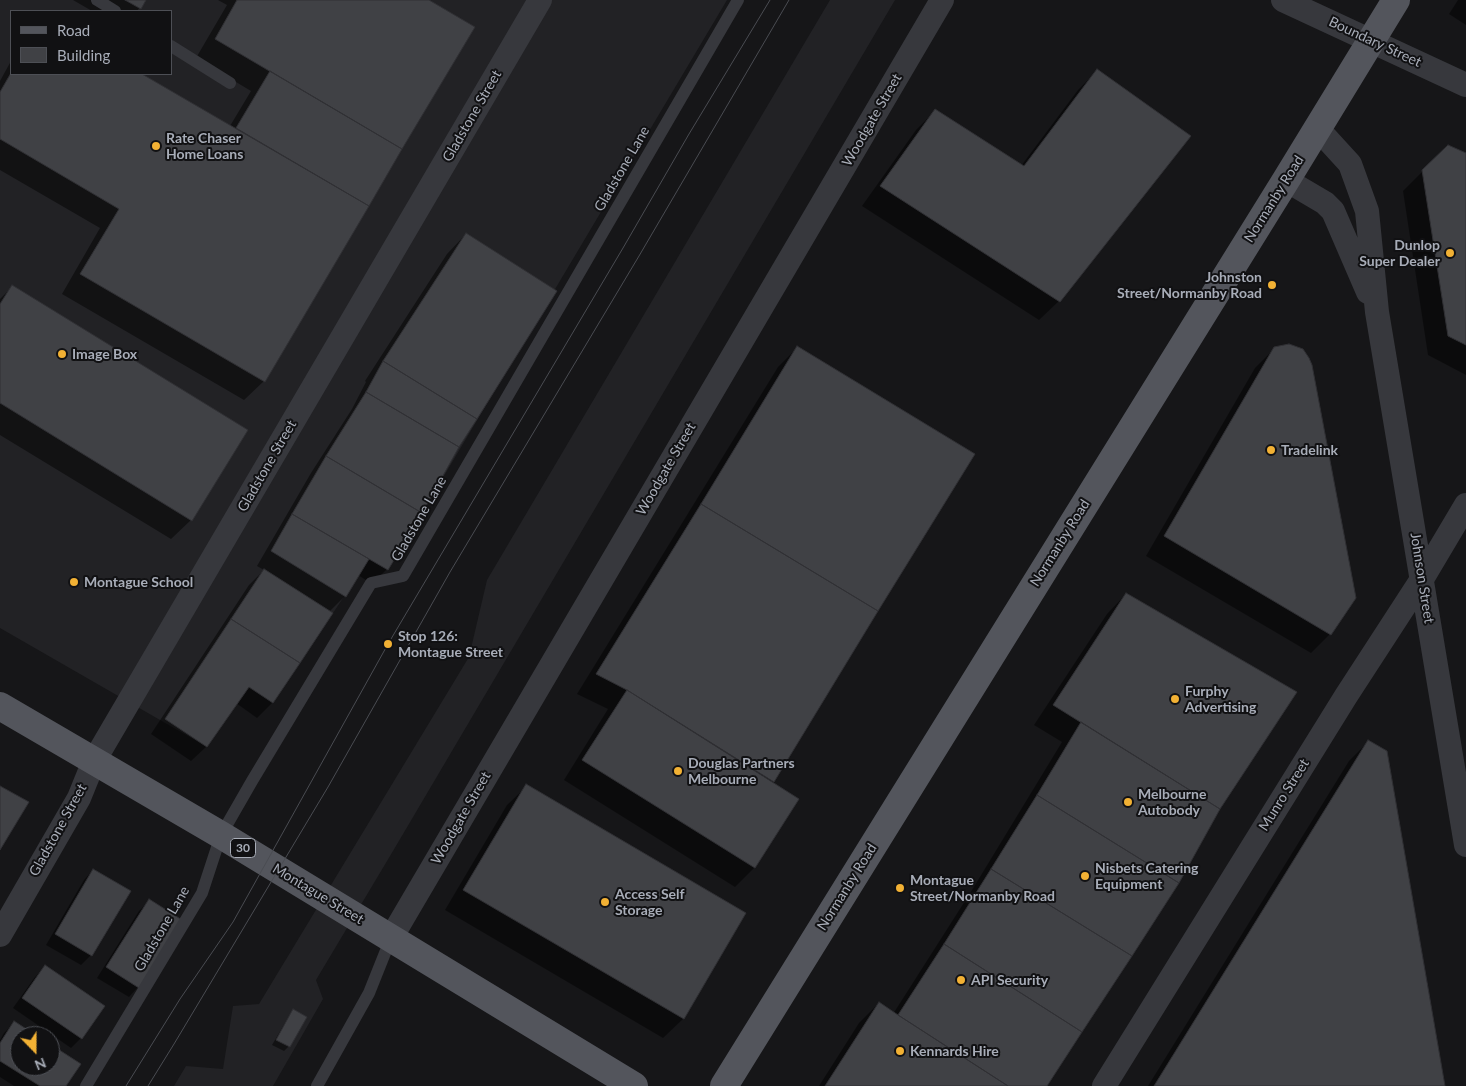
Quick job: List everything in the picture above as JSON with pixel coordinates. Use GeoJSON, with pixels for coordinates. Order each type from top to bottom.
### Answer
{"type":"FeatureCollection","features":[{"type":"Feature","properties":{"kind":"main road","name":"Normanby Road"},"geometry":{"type":"LineString","coordinates":[[724,1086],[1318,129],[1396,0]]}},
{"type":"Feature","properties":{"kind":"main road","name":"Montague Street"},"geometry":{"type":"LineString","coordinates":[[0,706],[221,835],[634,1086]]}},
{"type":"Feature","properties":{"kind":"street","name":"Gladstone Street"},"geometry":{"type":"LineString","coordinates":[[0,934],[79,798],[94,761],[540,0]]}},
{"type":"Feature","properties":{"kind":"street","name":"Woodgate Street"},"geometry":{"type":"LineString","coordinates":[[391,938],[942,0]]}},
{"type":"Feature","properties":{"kind":"street","name":"Boundary Street"},"geometry":{"type":"LineString","coordinates":[[1283,0],[1466,85]]}},
{"type":"Feature","properties":{"kind":"street","name":"Johnson Street"},"geometry":{"type":"LineString","coordinates":[[1318,129],[1350,164],[1366,204],[1377,312],[1466,846]]}},
{"type":"Feature","properties":{"kind":"street","name":"Johnson Street"},"geometry":{"type":"LineString","coordinates":[[1286,180],[1325,203],[1333,211],[1377,312]]}},
{"type":"Feature","properties":{"kind":"street","name":"Munro Street"},"geometry":{"type":"LineString","coordinates":[[1104,1086],[1346,696],[1422,579],[1466,505]]}},
{"type":"Feature","properties":{"kind":"lane"},"geometry":{"type":"LineString","coordinates":[[97,0],[113,10]]}},
{"type":"Feature","properties":{"kind":"lane","name":"Gladstone Lane"},"geometry":{"type":"LineString","coordinates":[[86,1086],[202,893],[221,835],[252,781],[371,583],[403,576],[738,0]]}},
{"type":"Feature","properties":{"kind":"lane"},"geometry":{"type":"LineString","coordinates":[[172,47],[230,83]]}},
{"type":"Feature","properties":{"kind":"lane"},"geometry":{"type":"LineString","coordinates":[[317,1086],[369,993],[391,938]]}},
{"type":"Feature","properties":{"kind":"shaded area"},"geometry":{"type":"Polygon","coordinates":[[[0,0],[727,0],[388,570],[369,559],[273,703],[248,687],[207,747],[0,628],[0,0]]]}},
{"type":"Feature","properties":{"kind":"shaded area"},"geometry":{"type":"Polygon","coordinates":[[[830,0],[895,0],[316,980],[323,999],[273,1086],[174,1086],[186,1066],[223,1069],[233,1006],[259,1004],[469,657],[487,580],[830,0]]]}},
{"type":"Feature","properties":{"kind":"building"},"geometry":{"type":"Polygon","coordinates":[[[125,0],[146,0],[141,9],[125,0]]]}},
{"type":"Feature","properties":{"kind":"building"},"geometry":{"type":"Polygon","coordinates":[[[237,0],[429,0],[475,27],[402,149],[215,39],[237,0]]]}},
{"type":"Feature","properties":{"kind":"building"},"geometry":{"type":"Polygon","coordinates":[[[1097,69],[1191,136],[1060,302],[880,186],[935,109],[1024,166],[1097,69]]]}},
{"type":"Feature","properties":{"kind":"building"},"geometry":{"type":"Polygon","coordinates":[[[270,71],[402,149],[369,206],[236,128],[270,71]]]}},
{"type":"Feature","properties":{"kind":"building"},"geometry":{"type":"Polygon","coordinates":[[[10,75],[144,75],[369,206],[265,382],[80,274],[119,209],[0,139],[0,92],[10,75]]]}},
{"type":"Feature","properties":{"kind":"building","name":"Dunlop Super Dealer"},"geometry":{"type":"Polygon","coordinates":[[[1448,145],[1466,153],[1466,345],[1448,336],[1422,170],[1448,145]]]}},
{"type":"Feature","properties":{"kind":"building"},"geometry":{"type":"Polygon","coordinates":[[[466,233],[557,291],[477,419],[383,361],[466,233]]]}},
{"type":"Feature","properties":{"kind":"building","name":"Image Box"},"geometry":{"type":"Polygon","coordinates":[[[12,285],[248,430],[192,521],[0,403],[0,304],[12,285]]]}},
{"type":"Feature","properties":{"kind":"building","name":"Tradelink"},"geometry":{"type":"Polygon","coordinates":[[[1289,344],[1303,349],[1312,365],[1356,598],[1331,635],[1164,536],[1274,347],[1289,344]]]}},
{"type":"Feature","properties":{"kind":"building"},"geometry":{"type":"Polygon","coordinates":[[[797,346],[975,454],[878,611],[701,504],[797,346]]]}},
{"type":"Feature","properties":{"kind":"building"},"geometry":{"type":"Polygon","coordinates":[[[383,361],[477,419],[459,447],[366,392],[383,361]]]}},
{"type":"Feature","properties":{"kind":"building"},"geometry":{"type":"Polygon","coordinates":[[[366,392],[459,447],[422,513],[326,456],[366,392]]]}},
{"type":"Feature","properties":{"kind":"building"},"geometry":{"type":"Polygon","coordinates":[[[326,456],[422,513],[388,570],[292,514],[326,456]]]}},
{"type":"Feature","properties":{"kind":"building"},"geometry":{"type":"Polygon","coordinates":[[[701,504],[878,611],[774,782],[627,690],[596,674],[701,504]]]}},
{"type":"Feature","properties":{"kind":"building"},"geometry":{"type":"Polygon","coordinates":[[[292,514],[369,559],[346,597],[271,551],[292,514]]]}},
{"type":"Feature","properties":{"kind":"building"},"geometry":{"type":"Polygon","coordinates":[[[264,569],[333,613],[300,663],[231,619],[264,569]]]}},
{"type":"Feature","properties":{"kind":"building","name":"Furphy Advertising"},"geometry":{"type":"Polygon","coordinates":[[[1126,593],[1297,692],[1220,809],[1053,705],[1126,593]]]}},
{"type":"Feature","properties":{"kind":"building"},"geometry":{"type":"Polygon","coordinates":[[[231,619],[300,663],[273,703],[249,687],[207,747],[165,719],[231,619]]]}},
{"type":"Feature","properties":{"kind":"building","name":"Douglas Partners Melbourne"},"geometry":{"type":"Polygon","coordinates":[[[627,690],[799,799],[755,868],[582,760],[627,690]]]}},
{"type":"Feature","properties":{"kind":"building","name":"Melbourne Autobody"},"geometry":{"type":"Polygon","coordinates":[[[1081,722],[1220,809],[1179,883],[1037,795],[1081,722]]]}},
{"type":"Feature","properties":{"kind":"building"},"geometry":{"type":"Polygon","coordinates":[[[1368,740],[1387,751],[1445,1086],[1154,1086],[1368,740]]]}},
{"type":"Feature","properties":{"kind":"building","name":"Access Self Storage"},"geometry":{"type":"Polygon","coordinates":[[[526,784],[746,913],[684,1019],[463,890],[526,784]]]}},
{"type":"Feature","properties":{"kind":"building"},"geometry":{"type":"Polygon","coordinates":[[[0,786],[29,802],[0,850],[0,786]]]}},
{"type":"Feature","properties":{"kind":"building","name":"Nisbets Catering Equipment"},"geometry":{"type":"Polygon","coordinates":[[[1037,795],[1179,883],[1132,956],[991,869],[1037,795]]]}},
{"type":"Feature","properties":{"kind":"building"},"geometry":{"type":"Polygon","coordinates":[[[93,869],[131,891],[92,956],[55,934],[93,869]]]}},
{"type":"Feature","properties":{"kind":"building"},"geometry":{"type":"Polygon","coordinates":[[[991,869],[1132,956],[1082,1032],[944,944],[991,869]]]}},
{"type":"Feature","properties":{"kind":"building"},"geometry":{"type":"Polygon","coordinates":[[[149,899],[182,920],[139,988],[106,967],[149,899]]]}},
{"type":"Feature","properties":{"kind":"building","name":"API Security"},"geometry":{"type":"Polygon","coordinates":[[[944,944],[1082,1032],[1047,1086],[1008,1086],[898,1015],[944,944]]]}},
{"type":"Feature","properties":{"kind":"building"},"geometry":{"type":"Polygon","coordinates":[[[45,965],[105,1006],[82,1039],[22,998],[45,965]]]}},
{"type":"Feature","properties":{"kind":"building","name":"Kennards Hire"},"geometry":{"type":"Polygon","coordinates":[[[879,1002],[898,1015],[1008,1086],[825,1086],[879,1002]]]}},
{"type":"Feature","properties":{"kind":"building"},"geometry":{"type":"Polygon","coordinates":[[[293,1009],[307,1017],[290,1047],[276,1040],[293,1009]]]}},
{"type":"Feature","properties":{"kind":"building"},"geometry":{"type":"Polygon","coordinates":[[[14,1021],[22,1026],[11,1026],[14,1021]]]}},
{"type":"Feature","properties":{"kind":"building"},"geometry":{"type":"Polygon","coordinates":[[[10,1027],[10,1067],[0,1061],[0,1043],[10,1027]]]}},
{"type":"Feature","properties":{"kind":"building"},"geometry":{"type":"Polygon","coordinates":[[[60,1050],[81,1064],[66,1086],[40,1086],[24,1076],[60,1076],[60,1050]]]}},
{"type":"Feature","properties":{"kind":"tram line"},"geometry":{"type":"LineString","coordinates":[[126,1086],[180,999],[233,922],[388,644],[770,0]]}},
{"type":"Feature","properties":{"kind":"tram line"},"geometry":{"type":"LineString","coordinates":[[148,1086],[328,787],[450,572],[789,0]]}},
{"type":"Feature","properties":{"kind":"place","name":"Rate Chaser Home Loans"},"geometry":{"type":"Point","coordinates":[156,146]}},
{"type":"Feature","properties":{"kind":"place","name":"Dunlop Super Dealer"},"geometry":{"type":"Point","coordinates":[1450,253]}},
{"type":"Feature","properties":{"kind":"place","name":"Johnston Street/Normanby Road"},"geometry":{"type":"Point","coordinates":[1272,285]}},
{"type":"Feature","properties":{"kind":"place","name":"Image Box"},"geometry":{"type":"Point","coordinates":[62,354]}},
{"type":"Feature","properties":{"kind":"place","name":"Tradelink"},"geometry":{"type":"Point","coordinates":[1271,450]}},
{"type":"Feature","properties":{"kind":"place","name":"Montague School"},"geometry":{"type":"Point","coordinates":[74,582]}},
{"type":"Feature","properties":{"kind":"place","name":"Stop 126: Montague Street"},"geometry":{"type":"Point","coordinates":[388,644]}},
{"type":"Feature","properties":{"kind":"place","name":"Furphy Advertising"},"geometry":{"type":"Point","coordinates":[1175,699]}},
{"type":"Feature","properties":{"kind":"place","name":"Douglas Partners Melbourne"},"geometry":{"type":"Point","coordinates":[678,771]}},
{"type":"Feature","properties":{"kind":"place","name":"Melbourne Autobody"},"geometry":{"type":"Point","coordinates":[1128,802]}},
{"type":"Feature","properties":{"kind":"place","name":"Nisbets Catering Equipment"},"geometry":{"type":"Point","coordinates":[1085,876]}},
{"type":"Feature","properties":{"kind":"place","name":"Montague Street/Normanby Road"},"geometry":{"type":"Point","coordinates":[900,888]}},
{"type":"Feature","properties":{"kind":"place","name":"Access Self Storage"},"geometry":{"type":"Point","coordinates":[605,902]}},
{"type":"Feature","properties":{"kind":"place","name":"API Security"},"geometry":{"type":"Point","coordinates":[961,980]}},
{"type":"Feature","properties":{"kind":"place","name":"Kennards Hire"},"geometry":{"type":"Point","coordinates":[900,1051]}}]}
